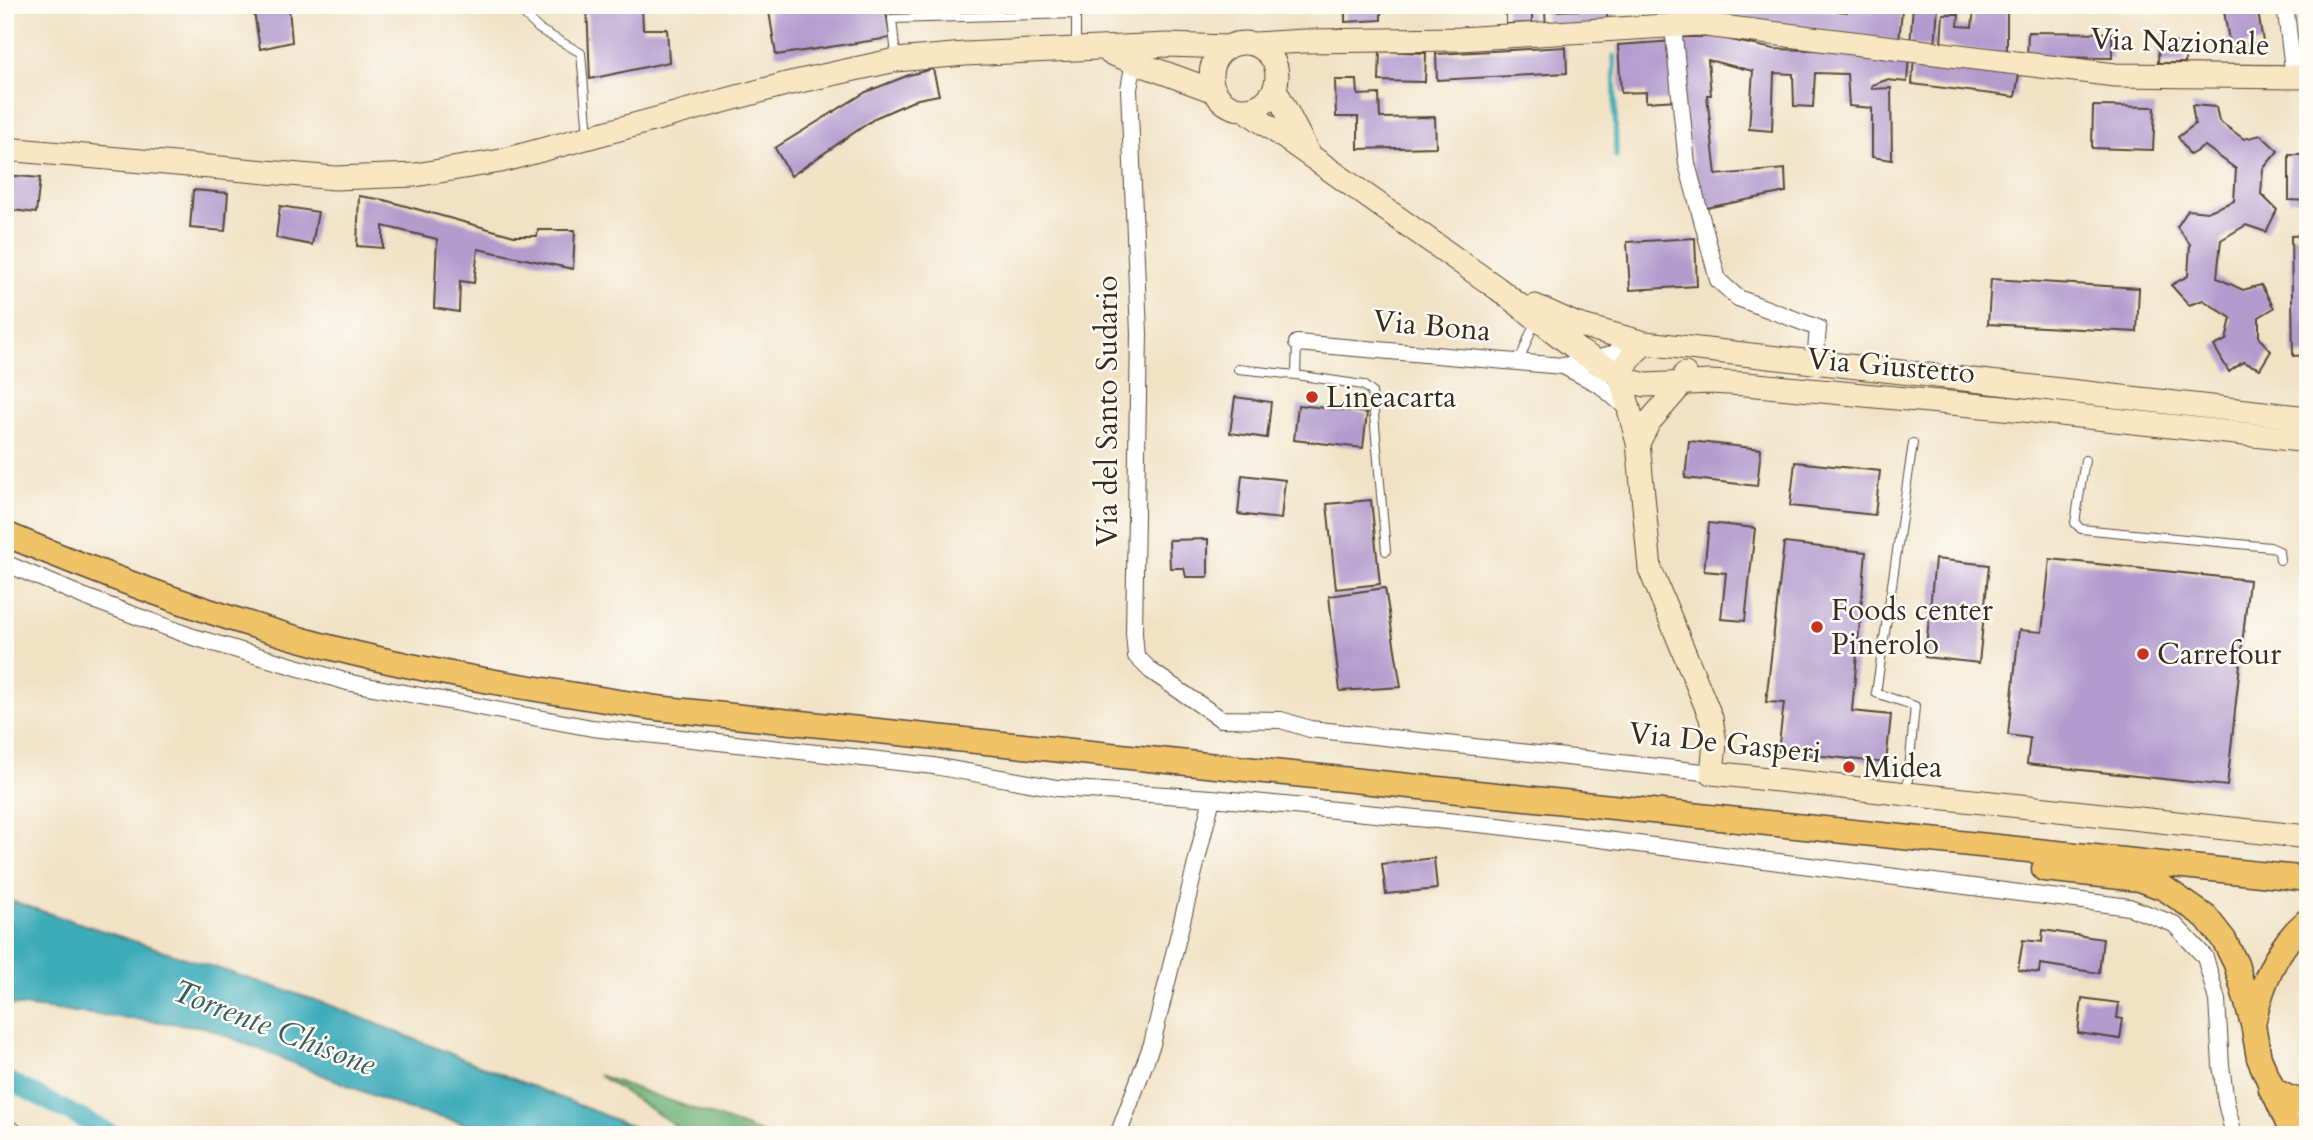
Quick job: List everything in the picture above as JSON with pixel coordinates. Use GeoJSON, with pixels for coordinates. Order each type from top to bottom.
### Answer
{"type":"FeatureCollection","features":[{"type":"Feature","properties":{"kind":"main road","name":"Via Nazionale"},"geometry":{"type":"LineString","coordinates":[[1255,44],[1460,38],[1697,24],[2115,75],[2301,77]]}},
{"type":"Feature","properties":{"kind":"main road"},"geometry":{"type":"LineString","coordinates":[[1087,49],[1134,61],[1214,91],[1227,104],[1244,109],[1263,104],[1293,54],[1318,42]]}},
{"type":"Feature","properties":{"kind":"main road"},"geometry":{"type":"LineString","coordinates":[[5,149],[321,177],[367,178],[450,171],[501,162],[786,84],[897,60],[965,54],[1167,45],[1228,47],[1246,43],[1255,44],[1271,56],[1276,82]]}},
{"type":"Feature","properties":{"kind":"main road"},"geometry":{"type":"LineString","coordinates":[[1214,91],[1211,71],[1214,61],[1228,47]]}},
{"type":"Feature","properties":{"kind":"main road","name":"Via Giustetto"},"geometry":{"type":"LineString","coordinates":[[1276,82],[1307,152]]}},
{"type":"Feature","properties":{"kind":"main road","name":"Via Giustetto"},"geometry":{"type":"LineString","coordinates":[[1244,109],[1594,359],[1630,381],[1646,385],[1710,382],[1787,388],[2308,441]]}},
{"type":"Feature","properties":{"kind":"main road","name":"Via Giustetto"},"geometry":{"type":"LineString","coordinates":[[1497,288],[1575,324],[1645,343],[2308,418]]}},
{"type":"Feature","properties":{"kind":"main road"},"geometry":{"type":"LineString","coordinates":[[1645,343],[1633,354],[1620,375],[1638,443],[1650,569],[1711,718],[1714,743],[1712,774]]}},
{"type":"Feature","properties":{"kind":"main road"},"geometry":{"type":"LineString","coordinates":[[1638,443],[1649,422],[1682,384],[1693,349]]}},
{"type":"Feature","properties":{"kind":"main road"},"geometry":{"type":"LineString","coordinates":[[5,534],[87,568],[199,609],[322,645],[409,666],[513,686],[656,708],[2308,879]]}},
{"type":"Feature","properties":{"kind":"main road","name":"Via De Gasperi"},"geometry":{"type":"LineString","coordinates":[[1712,774],[2308,837]]}},
{"type":"Feature","properties":{"kind":"main road"},"geometry":{"type":"LineString","coordinates":[[1848,832],[1940,857],[2140,879],[2164,888],[2206,917],[2224,940],[2241,976],[2259,1058],[2271,1089],[2295,1135]]}},
{"type":"Feature","properties":{"kind":"main road"},"geometry":{"type":"LineString","coordinates":[[2253,1024],[2264,982],[2284,944],[2308,920]]}},
{"type":"Feature","properties":{"kind":"main road"},"geometry":{"type":"LineString","coordinates":[[2271,1089],[2308,1104]]}},
{"type":"Feature","properties":{"kind":"main road"},"geometry":{"type":"LineString","coordinates":[[2295,1135],[2308,1113]]}},
{"type":"Feature","properties":{"kind":"main road"},"geometry":{"type":"LineString","coordinates":[[5,1130],[13,1135]]}},
{"type":"Feature","properties":{"kind":"street"},"geometry":{"type":"LineString","coordinates":[[2285,5],[2301,77]]}},
{"type":"Feature","properties":{"kind":"street"},"geometry":{"type":"LineString","coordinates":[[1673,27],[1688,164],[1718,280],[1738,298],[1818,328],[1815,362]]}},
{"type":"Feature","properties":{"kind":"street","name":"Via del Santo Sudario"},"geometry":{"type":"LineString","coordinates":[[1134,61],[1129,89],[1139,334],[1134,633],[1136,656],[1151,671],[1221,719]]}},
{"type":"Feature","properties":{"kind":"street","name":"Via Bona"},"geometry":{"type":"LineString","coordinates":[[1297,343],[1563,366]]}},
{"type":"Feature","properties":{"kind":"street"},"geometry":{"type":"LineString","coordinates":[[1563,366],[1645,343]]}},
{"type":"Feature","properties":{"kind":"street"},"geometry":{"type":"LineString","coordinates":[[1563,366],[1600,385],[1630,411]]}},
{"type":"Feature","properties":{"kind":"street"},"geometry":{"type":"LineString","coordinates":[[5,563],[85,597],[193,637],[351,683],[592,728],[933,766],[1057,788],[1212,798],[1498,826],[2129,907],[2174,924],[2205,957],[2217,1000],[2221,1065],[2234,1135]]}},
{"type":"Feature","properties":{"kind":"street","name":"Via De Gasperi"},"geometry":{"type":"LineString","coordinates":[[1221,719],[1281,720],[1310,729],[1712,774]]}},
{"type":"Feature","properties":{"kind":"street"},"geometry":{"type":"LineString","coordinates":[[1118,1135],[1152,1044],[1212,798]]}},
{"type":"Feature","properties":{"kind":"lane"},"geometry":{"type":"LineString","coordinates":[[514,5],[539,29],[581,53],[588,138]]}},
{"type":"Feature","properties":{"kind":"lane"},"geometry":{"type":"LineString","coordinates":[[897,60],[892,19],[1076,14],[1087,49]]}},
{"type":"Feature","properties":{"kind":"lane"},"geometry":{"type":"LineString","coordinates":[[1519,362],[1536,318]]}},
{"type":"Feature","properties":{"kind":"lane"},"geometry":{"type":"LineString","coordinates":[[1296,375],[1297,343]]}},
{"type":"Feature","properties":{"kind":"lane"},"geometry":{"type":"LineString","coordinates":[[1238,369],[1363,385],[1372,392],[1386,551]]}},
{"type":"Feature","properties":{"kind":"lane"},"geometry":{"type":"LineString","coordinates":[[1907,793],[1915,706],[1877,693],[1913,443]]}},
{"type":"Feature","properties":{"kind":"lane"},"geometry":{"type":"LineString","coordinates":[[2085,460],[2075,523],[2081,529],[2270,547],[2279,551],[2280,560]]}},
{"type":"Feature","properties":{"kind":"green space"},"geometry":{"type":"Polygon","coordinates":[[[598,1075],[767,1135],[690,1135],[598,1075]]]}},
{"type":"Feature","properties":{"kind":"water","name":"Torrente Chisone"},"geometry":{"type":"Polygon","coordinates":[[[5,899],[327,1004],[653,1135],[500,1135],[488,1129],[406,1109],[205,1027],[5,1004],[5,899]]]}},
{"type":"Feature","properties":{"kind":"building"},"geometry":{"type":"Polygon","coordinates":[[[587,5],[642,5],[643,29],[667,29],[669,62],[590,79],[587,5]]]}},
{"type":"Feature","properties":{"kind":"building"},"geometry":{"type":"Polygon","coordinates":[[[808,5],[885,5],[890,38],[776,55],[769,11],[808,5]]]}},
{"type":"Feature","properties":{"kind":"building"},"geometry":{"type":"Polygon","coordinates":[[[1345,5],[1381,5],[1381,20],[1345,22],[1345,5]]]}},
{"type":"Feature","properties":{"kind":"building"},"geometry":{"type":"Polygon","coordinates":[[[1506,5],[1520,5],[1520,9],[1532,9],[1532,23],[1506,24],[1506,5]]]}},
{"type":"Feature","properties":{"kind":"building"},"geometry":{"type":"Polygon","coordinates":[[[1583,5],[1606,5],[1608,25],[1546,29],[1545,11],[1583,10],[1583,5]]]}},
{"type":"Feature","properties":{"kind":"building"},"geometry":{"type":"Polygon","coordinates":[[[1675,5],[1779,5],[1847,12],[1848,5],[1873,5],[1872,10],[1902,10],[1899,41],[1675,8],[1675,5]]]}},
{"type":"Feature","properties":{"kind":"building"},"geometry":{"type":"Polygon","coordinates":[[[1913,5],[1938,5],[1935,48],[1910,45],[1913,5]]]}},
{"type":"Feature","properties":{"kind":"building"},"geometry":{"type":"Polygon","coordinates":[[[2223,5],[2257,5],[2263,42],[2230,47],[2223,5]]]}},
{"type":"Feature","properties":{"kind":"building"},"geometry":{"type":"Polygon","coordinates":[[[2007,7],[2007,55],[1941,44],[1943,14],[1959,14],[1958,26],[1972,27],[1974,10],[2007,7]]]}},
{"type":"Feature","properties":{"kind":"building"},"geometry":{"type":"Polygon","coordinates":[[[289,8],[292,42],[260,49],[254,12],[289,8]]]}},
{"type":"Feature","properties":{"kind":"building"},"geometry":{"type":"Polygon","coordinates":[[[2028,32],[2112,33],[2112,58],[2027,57],[2028,32]]]}},
{"type":"Feature","properties":{"kind":"building"},"geometry":{"type":"Polygon","coordinates":[[[1679,37],[1716,37],[1774,49],[1887,52],[1909,56],[1907,82],[1886,80],[1872,85],[1872,89],[1891,88],[1892,160],[1872,157],[1872,108],[1849,106],[1847,74],[1815,73],[1813,107],[1794,106],[1793,74],[1774,73],[1772,131],[1749,129],[1753,71],[1708,60],[1711,95],[1707,95],[1716,175],[1785,169],[1786,192],[1701,209],[1682,97],[1679,37]]]}},
{"type":"Feature","properties":{"kind":"building"},"geometry":{"type":"Polygon","coordinates":[[[1675,41],[1678,100],[1646,102],[1646,92],[1621,93],[1618,45],[1675,41]]]}},
{"type":"Feature","properties":{"kind":"building"},"geometry":{"type":"Polygon","coordinates":[[[2159,42],[2186,43],[2185,63],[2158,63],[2159,42]]]}},
{"type":"Feature","properties":{"kind":"building"},"geometry":{"type":"Polygon","coordinates":[[[1566,47],[1567,73],[1437,80],[1436,54],[1566,47]]]}},
{"type":"Feature","properties":{"kind":"building"},"geometry":{"type":"Polygon","coordinates":[[[1380,51],[1426,53],[1425,82],[1379,81],[1380,51]]]}},
{"type":"Feature","properties":{"kind":"building"},"geometry":{"type":"Polygon","coordinates":[[[1914,56],[2019,74],[2015,97],[1912,84],[1914,56]]]}},
{"type":"Feature","properties":{"kind":"building"},"geometry":{"type":"Polygon","coordinates":[[[933,69],[939,95],[918,99],[877,117],[791,176],[775,148],[866,92],[909,75],[933,69]]]}},
{"type":"Feature","properties":{"kind":"building"},"geometry":{"type":"Polygon","coordinates":[[[1335,80],[1357,80],[1358,95],[1379,94],[1380,118],[1435,117],[1436,147],[1358,149],[1358,117],[1336,117],[1335,80]]]}},
{"type":"Feature","properties":{"kind":"building"},"geometry":{"type":"Polygon","coordinates":[[[2192,105],[2216,107],[2219,121],[2244,139],[2261,135],[2278,151],[2263,169],[2261,194],[2277,210],[2266,232],[2246,225],[2221,240],[2217,278],[2243,290],[2261,285],[2274,308],[2259,317],[2259,338],[2271,351],[2260,369],[2243,362],[2229,372],[2214,346],[2226,340],[2231,318],[2203,300],[2189,305],[2171,285],[2188,276],[2190,244],[2177,227],[2188,210],[2207,212],[2234,201],[2236,169],[2205,146],[2190,155],[2178,137],[2195,124],[2192,105]]]}},
{"type":"Feature","properties":{"kind":"building"},"geometry":{"type":"Polygon","coordinates":[[[2093,106],[2155,107],[2153,150],[2092,148],[2093,106]]]}},
{"type":"Feature","properties":{"kind":"building"},"geometry":{"type":"Polygon","coordinates":[[[2289,155],[2308,155],[2308,201],[2289,200],[2289,155]]]}},
{"type":"Feature","properties":{"kind":"building"},"geometry":{"type":"Polygon","coordinates":[[[5,175],[40,178],[36,213],[5,209],[5,175]]]}},
{"type":"Feature","properties":{"kind":"building"},"geometry":{"type":"Polygon","coordinates":[[[193,190],[228,193],[225,231],[190,228],[193,190]]]}},
{"type":"Feature","properties":{"kind":"building"},"geometry":{"type":"Polygon","coordinates":[[[359,196],[384,200],[514,236],[537,236],[538,230],[575,230],[573,269],[478,249],[474,283],[460,281],[459,312],[434,308],[437,239],[383,226],[383,248],[357,246],[359,196]]]}},
{"type":"Feature","properties":{"kind":"building"},"geometry":{"type":"Polygon","coordinates":[[[280,206],[318,212],[312,245],[276,238],[280,206]]]}},
{"type":"Feature","properties":{"kind":"building"},"geometry":{"type":"Polygon","coordinates":[[[2308,235],[2308,355],[2293,356],[2291,236],[2308,235]]]}},
{"type":"Feature","properties":{"kind":"building"},"geometry":{"type":"Polygon","coordinates":[[[1695,238],[1697,286],[1630,290],[1627,242],[1695,238]]]}},
{"type":"Feature","properties":{"kind":"building"},"geometry":{"type":"Polygon","coordinates":[[[1991,279],[2139,288],[2137,332],[1988,324],[1991,279]]]}},
{"type":"Feature","properties":{"kind":"building"},"geometry":{"type":"Polygon","coordinates":[[[1235,397],[1271,402],[1267,438],[1230,433],[1235,397]]]}},
{"type":"Feature","properties":{"kind":"building"},"geometry":{"type":"Polygon","coordinates":[[[1298,405],[1367,413],[1363,448],[1294,440],[1298,405]]]}},
{"type":"Feature","properties":{"kind":"building"},"geometry":{"type":"Polygon","coordinates":[[[1689,441],[1761,449],[1757,486],[1685,478],[1689,441]]]}},
{"type":"Feature","properties":{"kind":"building"},"geometry":{"type":"Polygon","coordinates":[[[1795,462],[1880,471],[1875,515],[1790,506],[1795,462]]]}},
{"type":"Feature","properties":{"kind":"building"},"geometry":{"type":"Polygon","coordinates":[[[1242,475],[1285,480],[1281,519],[1238,514],[1242,475]]]}},
{"type":"Feature","properties":{"kind":"building"},"geometry":{"type":"Polygon","coordinates":[[[1371,500],[1380,584],[1336,589],[1327,504],[1371,500]]]}},
{"type":"Feature","properties":{"kind":"building"},"geometry":{"type":"Polygon","coordinates":[[[1709,523],[1755,528],[1745,621],[1721,619],[1726,573],[1704,571],[1709,523]]]}},
{"type":"Feature","properties":{"kind":"building"},"geometry":{"type":"Polygon","coordinates":[[[1208,539],[1208,577],[1186,577],[1184,568],[1170,568],[1169,540],[1208,539]]]}},
{"type":"Feature","properties":{"kind":"building","name":"Foods center Pinerolo"},"geometry":{"type":"Polygon","coordinates":[[[1784,543],[1866,552],[1852,711],[1891,715],[1886,763],[1778,751],[1784,703],[1766,702],[1784,543]]]}},
{"type":"Feature","properties":{"kind":"building"},"geometry":{"type":"Polygon","coordinates":[[[1935,559],[1989,565],[1979,663],[1925,657],[1935,559]]]}},
{"type":"Feature","properties":{"kind":"building"},"geometry":{"type":"Polygon","coordinates":[[[2050,559],[2249,580],[2227,786],[2027,764],[2030,738],[2008,735],[2019,630],[2042,632],[2050,559]]]}},
{"type":"Feature","properties":{"kind":"building"},"geometry":{"type":"Polygon","coordinates":[[[1385,588],[1401,687],[1340,691],[1329,596],[1385,588]]]}},
{"type":"Feature","properties":{"kind":"building"},"geometry":{"type":"Polygon","coordinates":[[[1434,858],[1437,889],[1386,894],[1382,864],[1434,858]]]}},
{"type":"Feature","properties":{"kind":"building"},"geometry":{"type":"Polygon","coordinates":[[[2043,930],[2103,939],[2099,973],[2040,964],[2039,973],[2018,970],[2023,940],[2042,942],[2043,930]]]}},
{"type":"Feature","properties":{"kind":"building"},"geometry":{"type":"Polygon","coordinates":[[[2082,998],[2119,1003],[2117,1018],[2123,1019],[2120,1039],[2078,1033],[2082,998]]]}},
{"type":"Feature","properties":{"kind":"waterway"},"geometry":{"type":"LineString","coordinates":[[1612,5],[1613,16]]}},
{"type":"Feature","properties":{"kind":"waterway"},"geometry":{"type":"LineString","coordinates":[[1614,56],[1616,156]]}},
{"type":"Feature","properties":{"kind":"waterway"},"geometry":{"type":"LineString","coordinates":[[5,1079],[114,1135]]}},
{"type":"Feature","properties":{"kind":"place","name":"Lineacarta"},"geometry":{"type":"Point","coordinates":[1312,397]}},
{"type":"Feature","properties":{"kind":"place","name":"Foods center Pinerolo"},"geometry":{"type":"Point","coordinates":[1817,627]}},
{"type":"Feature","properties":{"kind":"place","name":"Carrefour"},"geometry":{"type":"Point","coordinates":[2143,654]}},
{"type":"Feature","properties":{"kind":"place","name":"Midea"},"geometry":{"type":"Point","coordinates":[1849,767]}}]}
